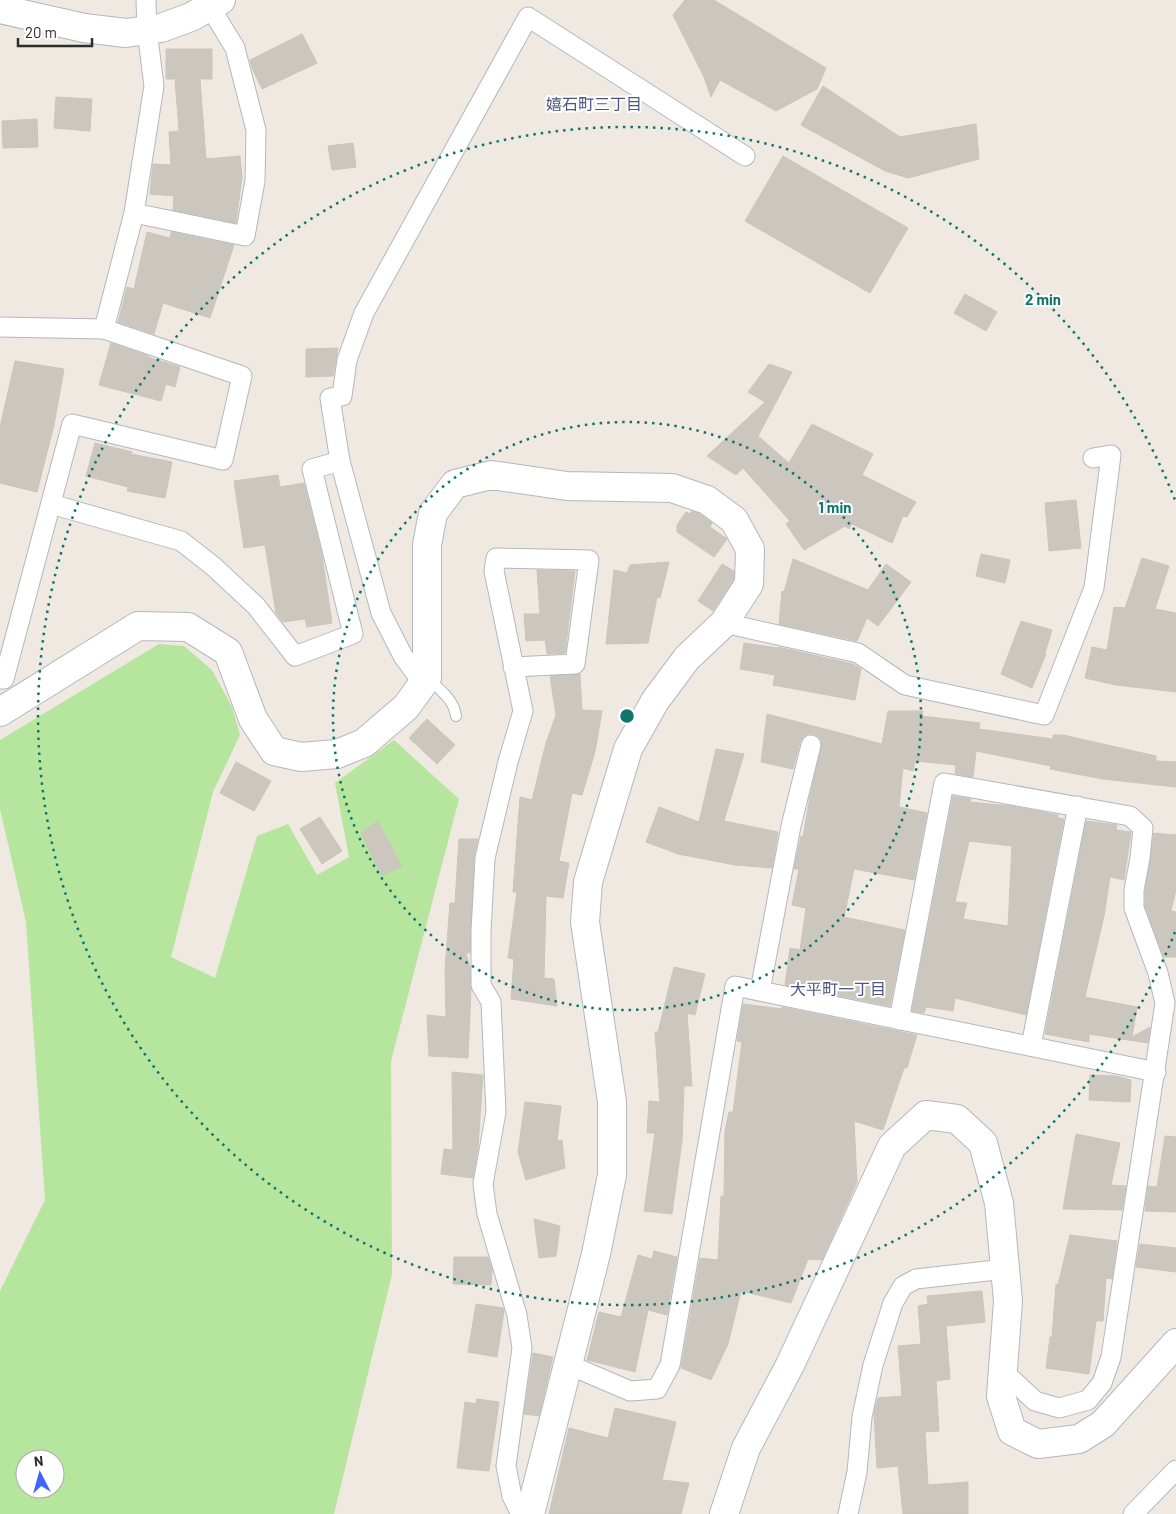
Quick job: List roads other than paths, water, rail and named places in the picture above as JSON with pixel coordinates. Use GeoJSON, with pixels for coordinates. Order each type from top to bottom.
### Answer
{"type":"FeatureCollection","features":[{"type":"Feature","properties":{"kind":"street"},"geometry":{"type":"LineString","coordinates":[[104,329],[134,213],[154,86],[147,30],[146,0]]}},
{"type":"Feature","properties":{"kind":"street"},"geometry":{"type":"LineString","coordinates":[[0,9],[93,29],[126,33],[160,28],[191,17],[216,4],[235,48],[256,130],[255,181],[245,236],[134,213]]}},
{"type":"Feature","properties":{"kind":"street"},"geometry":{"type":"LineString","coordinates":[[425,680],[403,656],[381,613],[340,461],[330,398],[342,396],[347,360],[364,313],[528,18],[745,156]]}},
{"type":"Feature","properties":{"kind":"street"},"geometry":{"type":"LineString","coordinates":[[0,326],[104,329],[242,376],[222,460],[72,424],[4,679],[0,679]]}},
{"type":"Feature","properties":{"kind":"street"},"geometry":{"type":"LineString","coordinates":[[724,623],[858,653],[905,685],[1044,715],[1094,588],[1111,455],[1093,458]]}},
{"type":"Feature","properties":{"kind":"street"},"geometry":{"type":"LineString","coordinates":[[51,504],[181,541],[213,566],[256,606],[295,656],[353,634],[312,469],[340,461]]}},
{"type":"Feature","properties":{"kind":"street"},"geometry":{"type":"LineString","coordinates":[[0,712],[138,626],[188,627],[228,652],[253,719],[274,751],[301,757],[337,754],[364,743],[406,707],[425,680],[427,544],[434,513],[455,484],[491,475],[567,486],[672,488],[707,500],[734,520],[750,549],[749,584],[724,623],[687,658],[655,701],[628,749],[588,882],[585,922],[612,1102],[612,1174],[596,1254],[530,1514]]}},
{"type":"Feature","properties":{"kind":"street"},"geometry":{"type":"LineString","coordinates":[[513,667],[575,664],[589,560],[496,558],[494,571],[513,667],[523,711],[508,762],[485,858],[481,931],[481,985],[491,1002],[496,1112],[483,1184],[487,1214],[517,1315],[522,1348],[506,1466],[512,1496],[522,1514]]}},
{"type":"Feature","properties":{"kind":"street"},"geometry":{"type":"LineString","coordinates":[[760,991],[791,826],[811,745]]}},
{"type":"Feature","properties":{"kind":"street"},"geometry":{"type":"LineString","coordinates":[[899,1020],[944,783],[1130,816],[1143,828],[1134,890],[1134,908],[1158,973],[1165,1003],[1156,1072],[1111,1357],[1102,1383],[1088,1400],[1059,1408],[1035,1401],[1003,1371]]}},
{"type":"Feature","properties":{"kind":"street"},"geometry":{"type":"LineString","coordinates":[[1031,1046],[1078,806]]}},
{"type":"Feature","properties":{"kind":"street"},"geometry":{"type":"LineString","coordinates":[[567,1364],[630,1391],[658,1389],[670,1365],[735,986],[1156,1072]]}},
{"type":"Feature","properties":{"kind":"street"},"geometry":{"type":"LineString","coordinates":[[724,1514],[746,1448],[790,1364],[892,1146],[926,1115],[957,1119],[983,1143],[999,1203],[1008,1301],[1002,1396],[1012,1431],[1038,1444],[1079,1439],[1103,1424],[1176,1343]]}},
{"type":"Feature","properties":{"kind":"street"},"geometry":{"type":"LineString","coordinates":[[848,1514],[857,1472],[862,1417],[873,1365],[893,1303],[903,1286],[916,1279],[1005,1269]]}},
{"type":"Feature","properties":{"kind":"street"},"geometry":{"type":"LineString","coordinates":[[1133,1514],[1176,1470]]}},
{"type":"Feature","properties":{"kind":"lane"},"geometry":{"type":"LineString","coordinates":[[425,680],[447,696],[456,716]]}},
{"type":"Feature","properties":{"kind":"district","name":"嬉石町三丁目"},"geometry":{"type":"Point","coordinates":[594,104]}},
{"type":"Feature","properties":{"kind":"district","name":"大平町一丁目"},"geometry":{"type":"Point","coordinates":[838,989]}}]}
